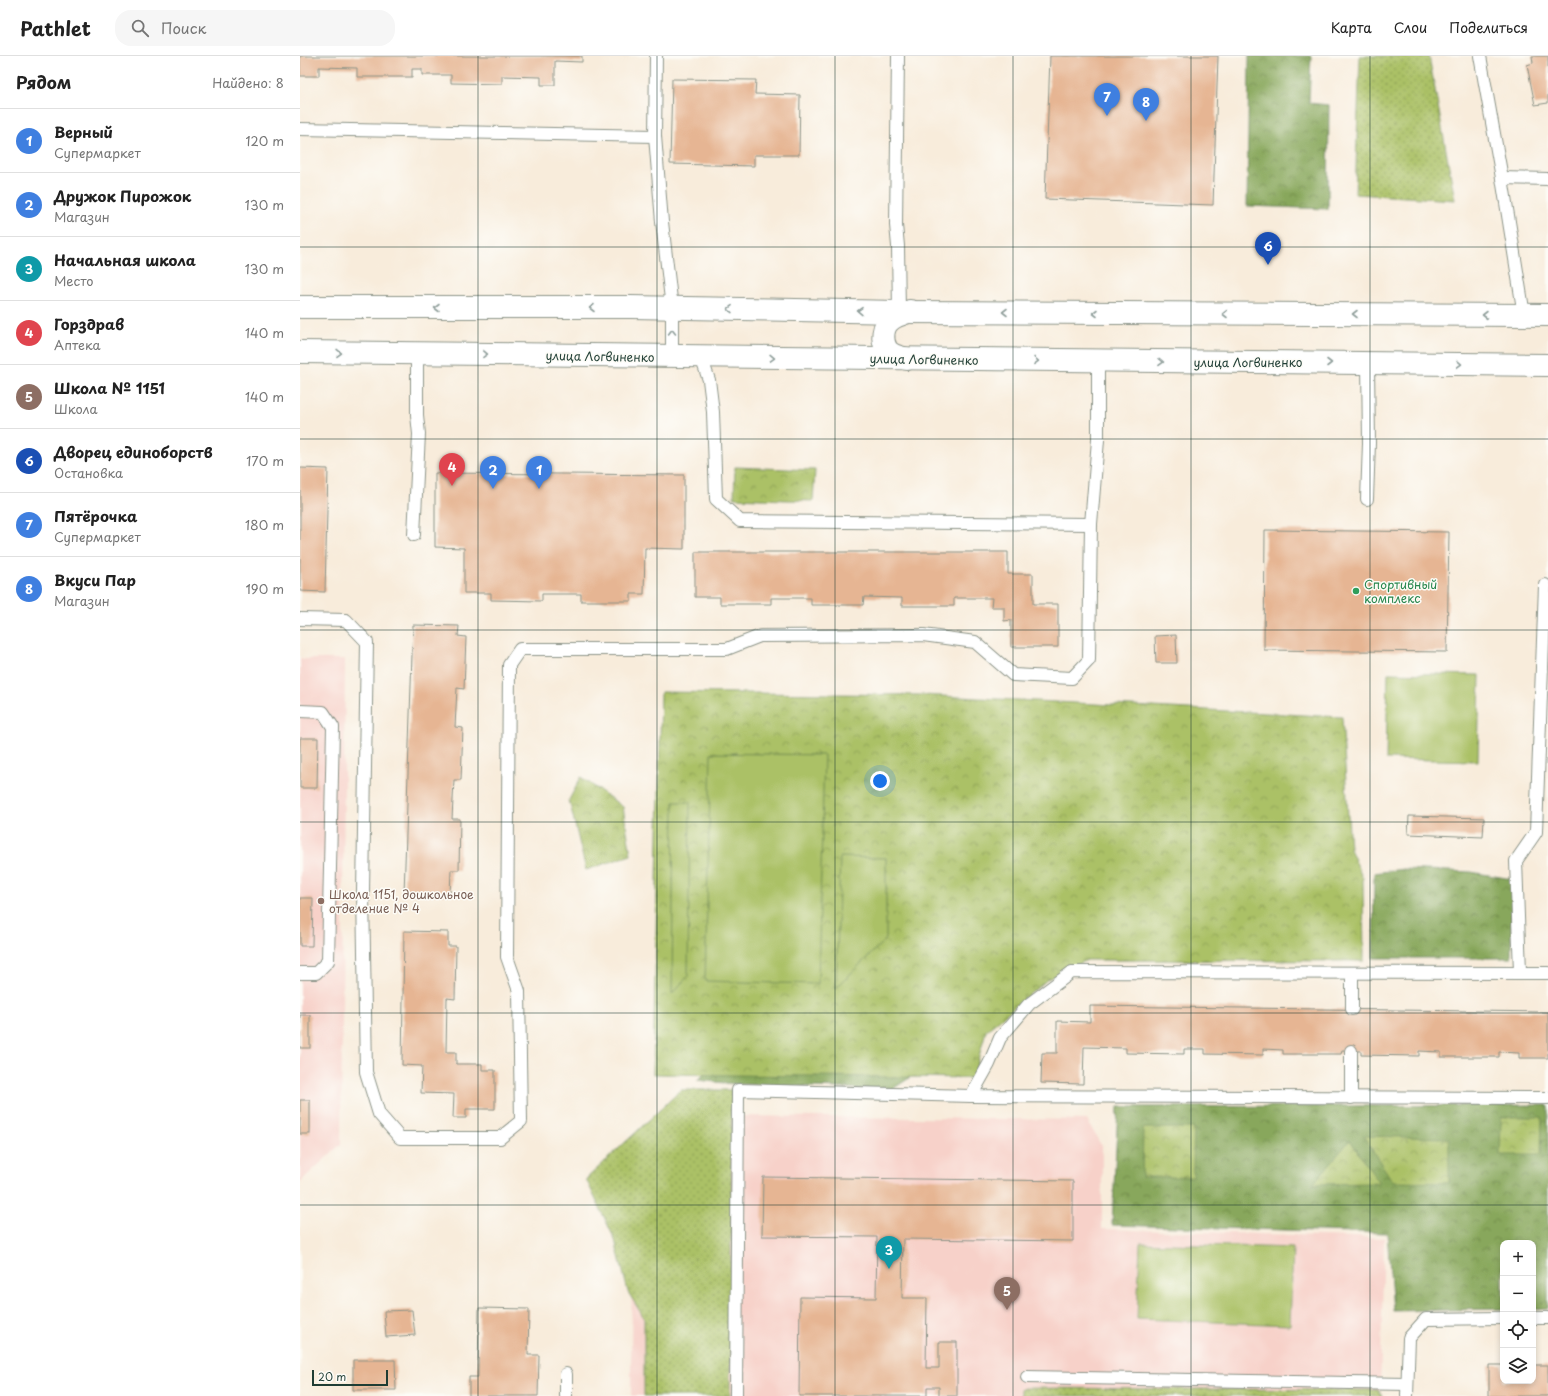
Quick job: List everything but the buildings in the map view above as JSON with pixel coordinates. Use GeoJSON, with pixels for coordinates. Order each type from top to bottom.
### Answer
{"type":"FeatureCollection","features":[{"type":"Feature","properties":{"kind":"main road"},"geometry":{"type":"LineString","coordinates":[[300,307],[672,308],[904,312],[1548,315]]}},
{"type":"Feature","properties":{"kind":"main road"},"geometry":{"type":"LineString","coordinates":[[904,312],[891,319],[885,326],[883,339],[887,350],[895,356],[907,359]]}},
{"type":"Feature","properties":{"kind":"main road","name":"улица Логвиненко"},"geometry":{"type":"LineString","coordinates":[[300,352],[1548,365]]}},
{"type":"Feature","properties":{"kind":"lane"},"geometry":{"type":"LineString","coordinates":[[656,56],[655,136],[662,222],[672,308],[672,357]]}},
{"type":"Feature","properties":{"kind":"lane"},"geometry":{"type":"LineString","coordinates":[[898,56],[896,225],[904,312]]}},
{"type":"Feature","properties":{"kind":"lane"},"geometry":{"type":"LineString","coordinates":[[1480,56],[1524,314]]}},
{"type":"Feature","properties":{"kind":"lane"},"geometry":{"type":"LineString","coordinates":[[300,129],[655,136]]}},
{"type":"Feature","properties":{"kind":"lane"},"geometry":{"type":"LineString","coordinates":[[1502,178],[1548,180]]}},
{"type":"Feature","properties":{"kind":"lane"},"geometry":{"type":"LineString","coordinates":[[414,535],[419,434],[417,414],[417,354]]}},
{"type":"Feature","properties":{"kind":"lane"},"geometry":{"type":"LineString","coordinates":[[701,357],[709,380],[713,412],[716,499],[740,521],[1091,524]]}},
{"type":"Feature","properties":{"kind":"lane"},"geometry":{"type":"LineString","coordinates":[[300,619],[346,620],[367,642],[363,892],[366,1072],[379,1114],[400,1138],[500,1138],[521,1121],[519,991],[507,957],[509,665],[520,649],[727,649],[760,636],[923,635],[975,642],[1013,674],[1072,678],[1089,660],[1091,524],[1098,440],[1098,361]]}},
{"type":"Feature","properties":{"kind":"lane"},"geometry":{"type":"LineString","coordinates":[[1367,499],[1369,443],[1368,363]]}},
{"type":"Feature","properties":{"kind":"lane"},"geometry":{"type":"LineString","coordinates":[[1520,972],[1516,861],[1536,832],[1545,585]]}},
{"type":"Feature","properties":{"kind":"lane"},"geometry":{"type":"LineString","coordinates":[[300,711],[323,712],[333,727],[328,961],[316,973],[300,973]]}},
{"type":"Feature","properties":{"kind":"lane"},"geometry":{"type":"LineString","coordinates":[[971,1096],[989,1064],[1000,1038],[1029,1004],[1072,972],[1548,973]]}},
{"type":"Feature","properties":{"kind":"lane"},"geometry":{"type":"LineString","coordinates":[[1352,973],[1352,1009]]}},
{"type":"Feature","properties":{"kind":"lane"},"geometry":{"type":"LineString","coordinates":[[1351,1051],[1351,1098]]}},
{"type":"Feature","properties":{"kind":"lane"},"geometry":{"type":"LineString","coordinates":[[736,1396],[738,1090],[971,1096],[1548,1098]]}},
{"type":"Feature","properties":{"kind":"lane"},"geometry":{"type":"LineString","coordinates":[[1027,1378],[1407,1390],[1409,1338],[1426,1319],[1500,1318]]}},
{"type":"Feature","properties":{"kind":"lane"},"geometry":{"type":"LineString","coordinates":[[1536,1318],[1548,1318]]}},
{"type":"Feature","properties":{"kind":"lane"},"geometry":{"type":"LineString","coordinates":[[566,1374],[566,1396]]}},
{"type":"Feature","properties":{"kind":"shaded area","name":"Школа 1151, дошкольное отделение № 4"},"geometry":{"type":"Polygon","coordinates":[[[300,659],[345,659],[341,1144],[300,1182],[300,659]]]}},
{"type":"Feature","properties":{"kind":"shaded area"},"geometry":{"type":"Polygon","coordinates":[[[737,1116],[1087,1120],[1102,1147],[1102,1229],[1384,1238],[1380,1390],[1021,1388],[1021,1396],[631,1396],[632,1165],[737,1116]]]}},
{"type":"Feature","properties":{"kind":"green space"},"geometry":{"type":"Polygon","coordinates":[[[1249,56],[1311,56],[1309,103],[1329,105],[1328,209],[1247,206],[1249,56]]]}},
{"type":"Feature","properties":{"kind":"green space"},"geometry":{"type":"Polygon","coordinates":[[[1360,56],[1429,56],[1455,200],[1355,194],[1360,56]]]}},
{"type":"Feature","properties":{"kind":"green space"},"geometry":{"type":"Polygon","coordinates":[[[735,467],[815,470],[813,501],[734,498],[735,467]]]}},
{"type":"Feature","properties":{"kind":"green space"},"geometry":{"type":"Polygon","coordinates":[[[1388,673],[1480,675],[1478,761],[1386,759],[1388,673]]]}},
{"type":"Feature","properties":{"kind":"green space"},"geometry":{"type":"Polygon","coordinates":[[[661,692],[922,695],[1342,717],[1350,849],[1363,878],[1364,961],[1087,960],[1048,979],[986,1031],[973,1078],[653,1074],[661,692]]]}},
{"type":"Feature","properties":{"kind":"green space"},"geometry":{"type":"Polygon","coordinates":[[[711,753],[824,755],[818,984],[705,981],[711,753]]]}},
{"type":"Feature","properties":{"kind":"green space"},"geometry":{"type":"Polygon","coordinates":[[[581,777],[623,807],[631,855],[586,870],[569,800],[581,777]]]}},
{"type":"Feature","properties":{"kind":"green space"},"geometry":{"type":"Polygon","coordinates":[[[674,802],[690,802],[688,976],[672,994],[674,802]]]}},
{"type":"Feature","properties":{"kind":"green space"},"geometry":{"type":"Polygon","coordinates":[[[840,857],[886,858],[886,939],[836,988],[840,857]]]}},
{"type":"Feature","properties":{"kind":"green space"},"geometry":{"type":"Polygon","coordinates":[[[1403,869],[1471,872],[1512,879],[1511,958],[1373,958],[1374,873],[1403,869]]]}},
{"type":"Feature","properties":{"kind":"green space"},"geometry":{"type":"Polygon","coordinates":[[[742,1047],[911,1077],[891,1090],[734,1084],[697,1080],[742,1047]]]}},
{"type":"Feature","properties":{"kind":"green space"},"geometry":{"type":"Polygon","coordinates":[[[681,1090],[732,1090],[730,1396],[644,1396],[644,1318],[628,1292],[615,1240],[586,1179],[681,1090]]]}},
{"type":"Feature","properties":{"kind":"green space"},"geometry":{"type":"Polygon","coordinates":[[[1548,1105],[1548,1308],[1536,1309],[1536,1240],[1500,1240],[1500,1309],[1393,1311],[1387,1233],[1112,1225],[1118,1107],[1548,1105]]]}},
{"type":"Feature","properties":{"kind":"green space"},"geometry":{"type":"Polygon","coordinates":[[[1501,1117],[1542,1117],[1541,1155],[1500,1155],[1501,1117]]]}},
{"type":"Feature","properties":{"kind":"green space"},"geometry":{"type":"Polygon","coordinates":[[[1143,1128],[1194,1128],[1193,1177],[1142,1177],[1143,1128]]]}},
{"type":"Feature","properties":{"kind":"green space"},"geometry":{"type":"Polygon","coordinates":[[[1363,1136],[1449,1138],[1449,1183],[1393,1182],[1363,1136]]]}},
{"type":"Feature","properties":{"kind":"green space"},"geometry":{"type":"Polygon","coordinates":[[[1350,1140],[1379,1183],[1313,1184],[1350,1140]]]}},
{"type":"Feature","properties":{"kind":"green space"},"geometry":{"type":"Polygon","coordinates":[[[1140,1243],[1293,1248],[1290,1325],[1137,1319],[1140,1243]]]}},
{"type":"Feature","properties":{"kind":"green space"},"geometry":{"type":"Polygon","coordinates":[[[1021,1388],[1379,1390],[1382,1396],[1021,1396],[1021,1388]]]}},
{"type":"Feature","properties":{"kind":"place","name":"Пятёрочка"},"geometry":{"type":"Point","coordinates":[1107,116]}},
{"type":"Feature","properties":{"kind":"place","name":"Вкуси Пар"},"geometry":{"type":"Point","coordinates":[1146,121]}},
{"type":"Feature","properties":{"kind":"place","name":"Дворец единоборств"},"geometry":{"type":"Point","coordinates":[1268,265]}},
{"type":"Feature","properties":{"kind":"place","name":"Горздрав"},"geometry":{"type":"Point","coordinates":[452,486]}},
{"type":"Feature","properties":{"kind":"place","name":"Дружок Пирожок"},"geometry":{"type":"Point","coordinates":[493,489]}},
{"type":"Feature","properties":{"kind":"place","name":"Верный"},"geometry":{"type":"Point","coordinates":[539,489]}},
{"type":"Feature","properties":{"kind":"place","name":"Спортивный комплекс"},"geometry":{"type":"Point","coordinates":[1356,591]}},
{"type":"Feature","properties":{"kind":"place","name":"Школа 1151, дошкольное отделение № 4"},"geometry":{"type":"Point","coordinates":[321,901]}},
{"type":"Feature","properties":{"kind":"place","name":"Начальная школа"},"geometry":{"type":"Point","coordinates":[889,1269]}},
{"type":"Feature","properties":{"kind":"place","name":"Школа № 1151"},"geometry":{"type":"Point","coordinates":[1007,1310]}}]}
